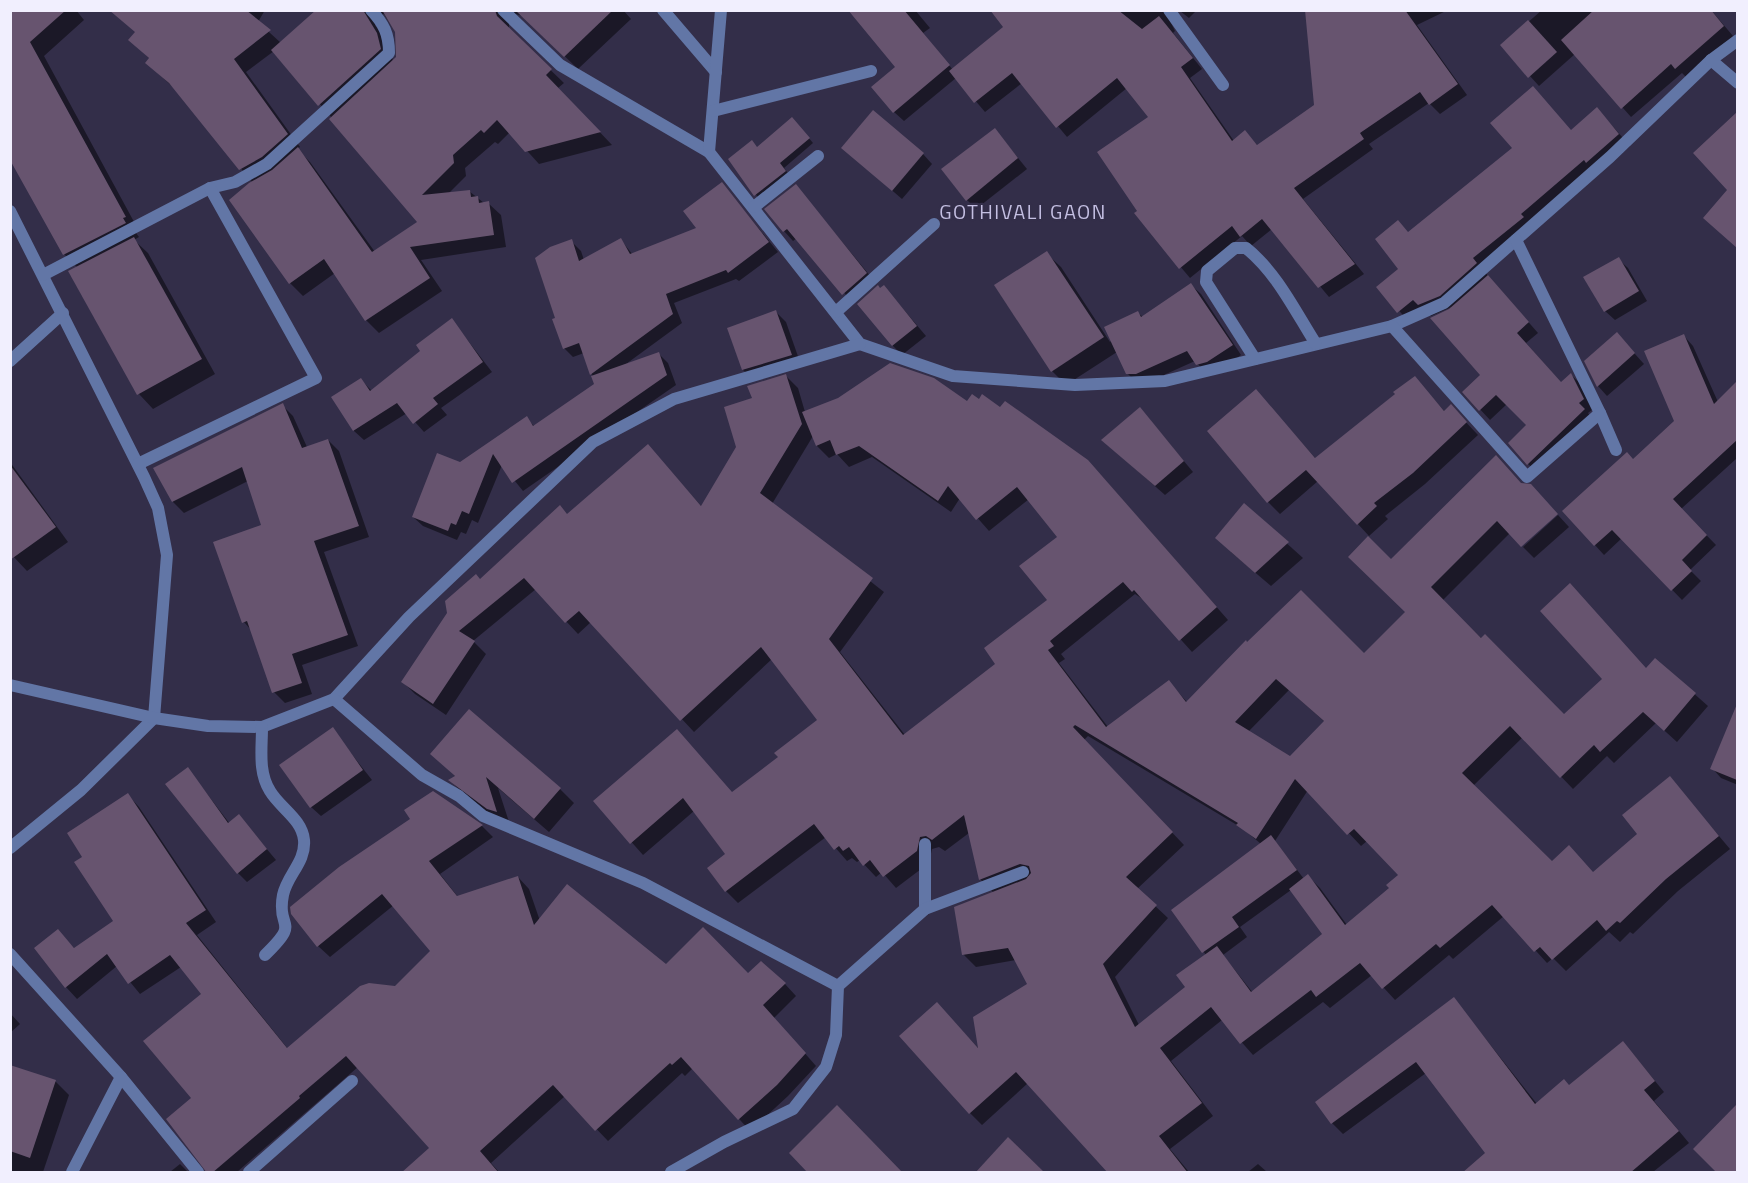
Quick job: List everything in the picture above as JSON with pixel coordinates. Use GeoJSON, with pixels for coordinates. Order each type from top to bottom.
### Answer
{"type":"FeatureCollection","features":[{"type":"Feature","properties":{"kind":"street"},"geometry":{"type":"LineString","coordinates":[[43,276],[210,188],[235,182],[267,164],[389,52],[389,37],[382,22],[371,10]]}},
{"type":"Feature","properties":{"kind":"street"},"geometry":{"type":"LineString","coordinates":[[503,10],[560,65],[709,152],[860,344],[952,376],[1075,385],[1165,381],[1392,326],[1444,303],[1610,158],[1711,60],[1737,40]]}},
{"type":"Feature","properties":{"kind":"street"},"geometry":{"type":"LineString","coordinates":[[663,10],[716,72]]}},
{"type":"Feature","properties":{"kind":"street"},"geometry":{"type":"LineString","coordinates":[[709,152],[722,10]]}},
{"type":"Feature","properties":{"kind":"street"},"geometry":{"type":"LineString","coordinates":[[1169,10],[1223,85]]}},
{"type":"Feature","properties":{"kind":"street"},"geometry":{"type":"LineString","coordinates":[[1711,60],[1737,83]]}},
{"type":"Feature","properties":{"kind":"street"},"geometry":{"type":"LineString","coordinates":[[713,111],[871,71]]}},
{"type":"Feature","properties":{"kind":"street"},"geometry":{"type":"LineString","coordinates":[[754,207],[818,156]]}},
{"type":"Feature","properties":{"kind":"street"},"geometry":{"type":"LineString","coordinates":[[138,464],[316,378],[210,188]]}},
{"type":"Feature","properties":{"kind":"street"},"geometry":{"type":"LineString","coordinates":[[10,211],[138,464],[158,508],[167,555],[154,718],[81,790],[10,848]]}},
{"type":"Feature","properties":{"kind":"street"},"geometry":{"type":"LineString","coordinates":[[836,312],[934,224]]}},
{"type":"Feature","properties":{"kind":"street"},"geometry":{"type":"LineString","coordinates":[[1516,240],[1616,450]]}},
{"type":"Feature","properties":{"kind":"street"},"geometry":{"type":"LineString","coordinates":[[1255,359],[1206,282],[1207,271],[1235,248],[1245,248],[1258,258],[1272,274],[1316,344]]}},
{"type":"Feature","properties":{"kind":"street"},"geometry":{"type":"LineString","coordinates":[[10,361],[63,313]]}},
{"type":"Feature","properties":{"kind":"street"},"geometry":{"type":"LineString","coordinates":[[1392,326],[1527,477],[1600,413]]}},
{"type":"Feature","properties":{"kind":"street"},"geometry":{"type":"LineString","coordinates":[[10,685],[154,718],[208,726],[262,727],[334,699],[409,617],[593,442],[674,399],[860,344]]}},
{"type":"Feature","properties":{"kind":"street"},"geometry":{"type":"LineString","coordinates":[[334,699],[422,775],[459,796],[483,816],[643,884],[838,986]]}},
{"type":"Feature","properties":{"kind":"street"},"geometry":{"type":"LineString","coordinates":[[262,727],[262,773],[270,792],[301,828],[304,840],[303,856],[283,894],[282,912],[288,925],[284,936],[265,955]]}},
{"type":"Feature","properties":{"kind":"street"},"geometry":{"type":"LineString","coordinates":[[925,844],[925,909]]}},
{"type":"Feature","properties":{"kind":"street"},"geometry":{"type":"LineString","coordinates":[[671,1173],[724,1142],[793,1109],[826,1067],[836,1035],[838,986],[925,909],[1023,872]]}},
{"type":"Feature","properties":{"kind":"street"},"geometry":{"type":"LineString","coordinates":[[10,954],[121,1077],[198,1173]]}},
{"type":"Feature","properties":{"kind":"street"},"geometry":{"type":"LineString","coordinates":[[72,1173],[121,1077]]}},
{"type":"Feature","properties":{"kind":"street"},"geometry":{"type":"LineString","coordinates":[[249,1173],[352,1081]]}},
{"type":"Feature","properties":{"kind":"building"},"geometry":{"type":"Polygon","coordinates":[[[10,10],[66,10],[30,42],[126,217],[123,218],[126,223],[63,255],[10,160],[10,10]]]}},
{"type":"Feature","properties":{"kind":"building"},"geometry":{"type":"Polygon","coordinates":[[[109,10],[246,10],[271,30],[234,59],[288,134],[262,157],[239,170],[169,83],[145,63],[149,58],[128,40],[135,32],[109,10]]]}},
{"type":"Feature","properties":{"kind":"building"},"geometry":{"type":"Polygon","coordinates":[[[316,10],[363,10],[377,33],[381,49],[318,106],[271,50],[316,10]]]}},
{"type":"Feature","properties":{"kind":"building"},"geometry":{"type":"Polygon","coordinates":[[[382,10],[495,10],[497,16],[552,69],[546,75],[601,132],[525,152],[497,120],[484,133],[481,130],[453,155],[454,163],[422,195],[470,190],[471,197],[478,196],[479,203],[489,201],[494,235],[410,247],[430,278],[365,321],[324,259],[289,284],[229,200],[249,183],[272,170],[298,147],[372,252],[417,222],[329,119],[396,57],[395,32],[382,10]]]}},
{"type":"Feature","properties":{"kind":"building"},"geometry":{"type":"Polygon","coordinates":[[[515,10],[613,10],[564,57],[515,10]]]}},
{"type":"Feature","properties":{"kind":"building"},"geometry":{"type":"Polygon","coordinates":[[[848,10],[904,10],[950,65],[893,113],[871,87],[895,67],[848,10]]]}},
{"type":"Feature","properties":{"kind":"building"},"geometry":{"type":"Polygon","coordinates":[[[990,10],[1118,10],[1142,29],[1159,16],[1193,58],[1181,67],[1232,141],[1245,130],[1257,145],[1314,105],[1305,10],[1405,10],[1458,84],[1429,105],[1420,92],[1360,133],[1364,139],[1294,188],[1355,264],[1318,288],[1262,219],[1240,237],[1232,226],[1179,269],[1134,213],[1137,211],[1097,152],[1148,117],[1117,78],[1056,128],[1012,73],[974,103],[949,71],[1003,27],[990,10]]]}},
{"type":"Feature","properties":{"kind":"building"},"geometry":{"type":"Polygon","coordinates":[[[1594,10],[1711,10],[1724,26],[1675,69],[1671,64],[1621,109],[1561,40],[1594,10]]]}},
{"type":"Feature","properties":{"kind":"building"},"geometry":{"type":"Polygon","coordinates":[[[1528,20],[1557,52],[1528,78],[1500,45],[1528,20]]]}},
{"type":"Feature","properties":{"kind":"building"},"geometry":{"type":"Polygon","coordinates":[[[1533,86],[1571,130],[1597,107],[1619,134],[1586,163],[1584,160],[1521,214],[1524,217],[1473,258],[1477,263],[1440,296],[1418,305],[1413,300],[1397,313],[1376,287],[1398,269],[1375,239],[1398,220],[1408,232],[1512,148],[1490,123],[1533,86]]]}},
{"type":"Feature","properties":{"kind":"building"},"geometry":{"type":"Polygon","coordinates":[[[873,110],[924,153],[892,191],[841,148],[873,110]]]}},
{"type":"Feature","properties":{"kind":"building"},"geometry":{"type":"Polygon","coordinates":[[[1737,112],[1737,248],[1703,218],[1727,190],[1693,153],[1737,112]]]}},
{"type":"Feature","properties":{"kind":"building"},"geometry":{"type":"Polygon","coordinates":[[[792,117],[810,138],[780,163],[786,171],[754,196],[728,159],[752,140],[757,147],[792,117]]]}},
{"type":"Feature","properties":{"kind":"building"},"geometry":{"type":"Polygon","coordinates":[[[995,128],[1018,158],[966,201],[941,169],[995,128]]]}},
{"type":"Feature","properties":{"kind":"building"},"geometry":{"type":"Polygon","coordinates":[[[722,182],[769,242],[728,273],[726,270],[666,294],[673,314],[590,375],[579,343],[563,349],[535,258],[550,247],[572,239],[579,261],[621,238],[630,254],[696,228],[683,211],[722,182]]]}},
{"type":"Feature","properties":{"kind":"building"},"geometry":{"type":"Polygon","coordinates":[[[796,184],[867,273],[842,295],[787,229],[783,232],[764,209],[796,184]]]}},
{"type":"Feature","properties":{"kind":"building"},"geometry":{"type":"Polygon","coordinates":[[[134,237],[202,359],[137,395],[68,271],[134,237]]]}},
{"type":"Feature","properties":{"kind":"building"},"geometry":{"type":"Polygon","coordinates":[[[1047,251],[1104,337],[1051,372],[994,285],[1047,251]]]}},
{"type":"Feature","properties":{"kind":"building"},"geometry":{"type":"Polygon","coordinates":[[[1619,257],[1639,291],[1604,312],[1583,277],[1619,257]]]}},
{"type":"Feature","properties":{"kind":"building"},"geometry":{"type":"Polygon","coordinates":[[[1488,275],[1529,322],[1517,333],[1561,382],[1571,373],[1584,399],[1579,403],[1585,409],[1527,465],[1508,443],[1526,425],[1496,395],[1479,411],[1462,392],[1480,375],[1430,318],[1449,309],[1488,275]]]}},
{"type":"Feature","properties":{"kind":"building"},"geometry":{"type":"Polygon","coordinates":[[[1191,283],[1233,345],[1207,362],[1196,365],[1187,351],[1136,374],[1126,374],[1104,327],[1138,311],[1141,317],[1191,283]]]}},
{"type":"Feature","properties":{"kind":"building"},"geometry":{"type":"Polygon","coordinates":[[[878,285],[880,288],[884,285],[917,326],[892,346],[857,304],[878,285]]]}},
{"type":"Feature","properties":{"kind":"building"},"geometry":{"type":"Polygon","coordinates":[[[776,310],[792,355],[742,370],[727,328],[776,310]]]}},
{"type":"Feature","properties":{"kind":"building"},"geometry":{"type":"Polygon","coordinates":[[[452,318],[483,362],[433,398],[438,404],[413,424],[397,403],[353,431],[331,397],[361,378],[370,391],[420,351],[416,345],[452,318]]]}},
{"type":"Feature","properties":{"kind":"building"},"geometry":{"type":"Polygon","coordinates":[[[1617,332],[1635,353],[1597,387],[1584,361],[1617,332]]]}},
{"type":"Feature","properties":{"kind":"building"},"geometry":{"type":"Polygon","coordinates":[[[1684,334],[1714,404],[1737,381],[1737,440],[1673,499],[1707,535],[1682,560],[1692,571],[1671,591],[1612,530],[1594,546],[1562,511],[1627,452],[1633,459],[1674,421],[1644,351],[1684,334]]]}},
{"type":"Feature","properties":{"kind":"building"},"geometry":{"type":"Polygon","coordinates":[[[659,352],[667,375],[512,483],[493,454],[469,514],[462,511],[456,525],[451,523],[448,531],[412,517],[437,453],[460,462],[527,416],[533,426],[594,384],[591,376],[659,352]]]}},
{"type":"Feature","properties":{"kind":"building"},"geometry":{"type":"Polygon","coordinates":[[[890,363],[934,378],[967,401],[972,394],[979,399],[982,394],[1000,407],[1005,401],[1088,460],[1217,607],[1179,641],[1134,590],[1132,592],[1123,582],[1050,641],[1054,646],[1048,650],[1106,727],[1169,680],[1186,702],[1246,640],[1247,642],[1301,590],[1364,653],[1405,612],[1348,557],[1368,536],[1391,559],[1496,455],[1521,483],[1531,484],[1558,514],[1521,547],[1497,521],[1431,587],[1481,638],[1485,634],[1564,714],[1602,679],[1540,611],[1570,583],[1646,668],[1655,658],[1696,693],[1664,731],[1643,712],[1600,752],[1594,745],[1560,778],[1510,726],[1462,773],[1552,861],[1569,845],[1593,872],[1637,834],[1622,815],[1670,776],[1719,836],[1666,879],[1620,923],[1617,921],[1606,931],[1597,920],[1552,960],[1540,947],[1534,952],[1492,905],[1440,948],[1436,944],[1382,989],[1360,963],[1316,997],[1311,990],[1240,1044],[1211,1007],[1160,1048],[1202,1103],[1159,1136],[1188,1173],[1108,1173],[1016,1072],[969,1114],[899,1036],[937,1002],[978,1048],[973,1017],[1027,984],[1008,948],[962,955],[954,907],[1026,879],[1031,873],[1029,866],[1020,864],[979,880],[964,815],[932,840],[926,836],[920,837],[917,851],[883,877],[870,860],[863,866],[849,847],[843,851],[839,846],[834,850],[814,824],[725,892],[707,868],[725,854],[683,798],[630,844],[593,801],[677,729],[732,792],[778,757],[774,753],[817,720],[761,647],[680,721],[579,611],[565,623],[524,578],[459,631],[475,641],[433,704],[401,682],[447,613],[445,601],[476,574],[480,579],[560,505],[567,514],[648,444],[701,506],[736,447],[724,407],[752,398],[747,386],[786,374],[802,424],[760,493],[873,578],[829,639],[903,735],[995,664],[984,648],[1047,600],[1019,566],[1057,537],[1017,487],[976,520],[948,486],[938,501],[859,446],[836,455],[830,440],[816,446],[802,412],[838,398],[890,363]],[[1276,679],[1235,722],[1290,756],[1324,721],[1276,679]],[[1075,725],[1073,727],[1173,832],[1126,877],[1157,905],[1103,964],[1135,1027],[1185,987],[1176,975],[1217,946],[1251,992],[1322,934],[1289,889],[1308,874],[1345,925],[1389,888],[1386,885],[1398,875],[1354,829],[1347,835],[1295,779],[1256,839],[1236,825],[1238,823],[1075,725]]]}},
{"type":"Feature","properties":{"kind":"building"},"geometry":{"type":"Polygon","coordinates":[[[1415,376],[1444,411],[1451,404],[1467,422],[1413,473],[1374,503],[1377,506],[1357,525],[1306,470],[1267,503],[1207,431],[1256,389],[1315,458],[1415,376]]]}},
{"type":"Feature","properties":{"kind":"building"},"geometry":{"type":"Polygon","coordinates":[[[283,403],[302,448],[328,439],[359,526],[314,541],[348,635],[292,654],[302,683],[272,693],[247,621],[242,623],[213,542],[261,525],[242,467],[172,502],[153,468],[283,403]]]}},
{"type":"Feature","properties":{"kind":"building"},"geometry":{"type":"Polygon","coordinates":[[[1140,407],[1184,461],[1155,486],[1101,440],[1140,407]]]}},
{"type":"Feature","properties":{"kind":"building"},"geometry":{"type":"Polygon","coordinates":[[[10,465],[56,527],[10,560],[10,465]]]}},
{"type":"Feature","properties":{"kind":"building"},"geometry":{"type":"Polygon","coordinates":[[[1244,503],[1289,542],[1255,573],[1215,538],[1244,503]]]}},
{"type":"Feature","properties":{"kind":"building"},"geometry":{"type":"Polygon","coordinates":[[[1737,704],[1737,780],[1710,769],[1737,704]]]}},
{"type":"Feature","properties":{"kind":"building"},"geometry":{"type":"Polygon","coordinates":[[[469,709],[561,788],[534,819],[486,777],[497,812],[487,809],[448,780],[455,776],[430,754],[469,709]]]}},
{"type":"Feature","properties":{"kind":"building"},"geometry":{"type":"Polygon","coordinates":[[[333,727],[363,770],[310,808],[279,765],[333,727]]]}},
{"type":"Feature","properties":{"kind":"building"},"geometry":{"type":"Polygon","coordinates":[[[188,767],[228,823],[239,814],[267,849],[237,874],[165,784],[188,767]]]}},
{"type":"Feature","properties":{"kind":"building"},"geometry":{"type":"Polygon","coordinates":[[[433,791],[483,825],[429,861],[457,896],[518,876],[534,925],[567,884],[666,964],[703,927],[748,973],[761,961],[786,983],[763,1005],[806,1053],[777,1085],[738,1120],[681,1057],[672,1065],[670,1063],[595,1131],[553,1085],[480,1151],[499,1173],[401,1173],[429,1148],[346,1056],[212,1173],[207,1173],[166,1119],[191,1098],[143,1041],[201,994],[170,955],[128,984],[107,954],[65,988],[34,948],[58,929],[74,948],[113,921],[74,862],[82,857],[67,833],[128,793],[206,910],[186,923],[287,1048],[360,986],[369,983],[395,986],[430,951],[382,894],[317,947],[291,914],[290,907],[339,867],[410,819],[404,810],[433,791]]]}},
{"type":"Feature","properties":{"kind":"building"},"geometry":{"type":"Polygon","coordinates":[[[1271,835],[1297,870],[1232,917],[1239,927],[1202,953],[1171,910],[1271,835]]]}},
{"type":"Feature","properties":{"kind":"building"},"geometry":{"type":"Polygon","coordinates":[[[1454,997],[1535,1104],[1564,1079],[1569,1085],[1623,1041],[1655,1081],[1644,1090],[1679,1131],[1630,1173],[1462,1173],[1485,1153],[1416,1062],[1331,1124],[1315,1102],[1454,997]]]}},
{"type":"Feature","properties":{"kind":"building"},"geometry":{"type":"Polygon","coordinates":[[[10,1065],[56,1080],[30,1158],[10,1151],[10,1065]]]}},
{"type":"Feature","properties":{"kind":"building"},"geometry":{"type":"Polygon","coordinates":[[[1737,1104],[1737,1173],[1717,1173],[1693,1149],[1737,1104]]]}},
{"type":"Feature","properties":{"kind":"building"},"geometry":{"type":"Polygon","coordinates":[[[837,1105],[903,1173],[808,1173],[789,1153],[837,1105]]]}},
{"type":"Feature","properties":{"kind":"building"},"geometry":{"type":"Polygon","coordinates":[[[1008,1137],[1045,1173],[975,1173],[1008,1137]]]}},
{"type":"Feature","properties":{"kind":"district","name":"GOTHIVALI GAON"},"geometry":{"type":"Point","coordinates":[1023,211]}}]}
